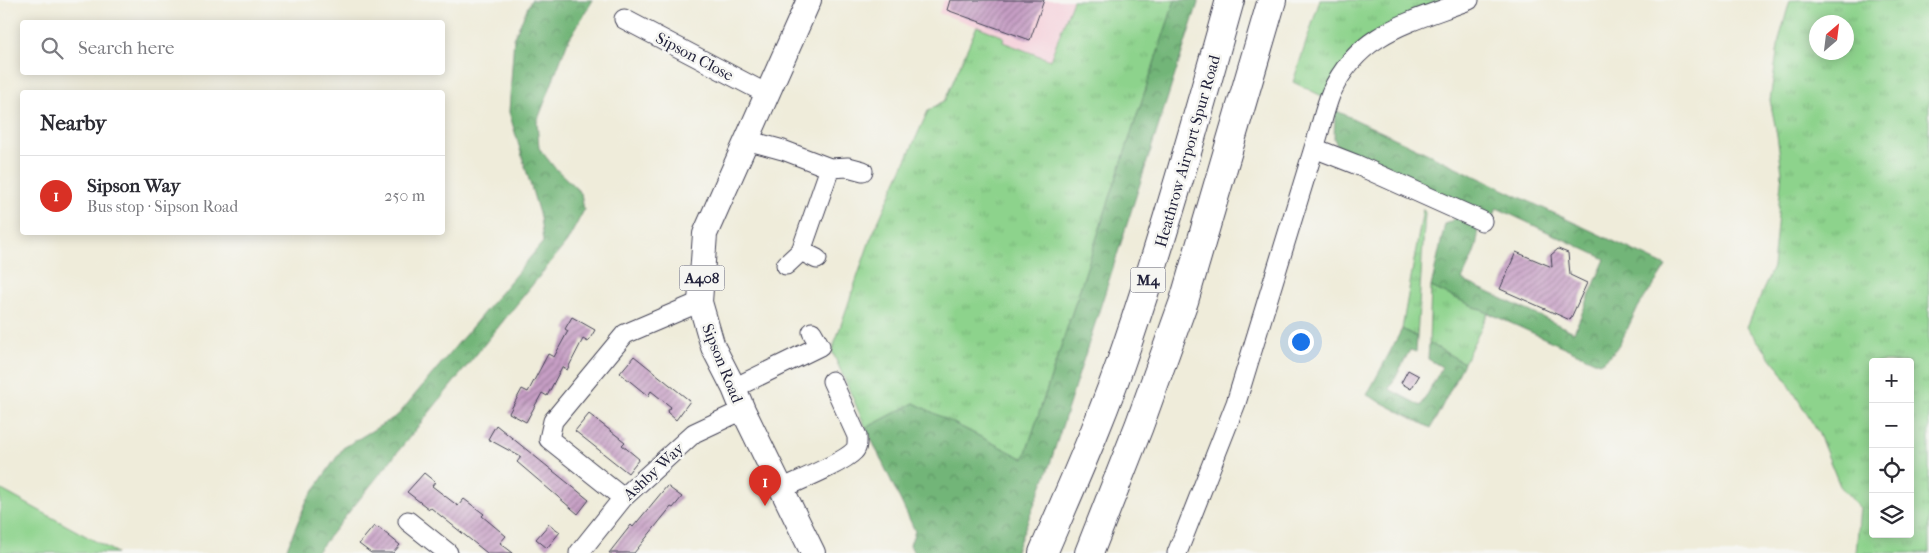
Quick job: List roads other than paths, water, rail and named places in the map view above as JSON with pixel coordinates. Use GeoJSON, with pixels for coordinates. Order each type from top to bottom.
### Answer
{"type":"FeatureCollection","features":[{"type":"Feature","properties":{"kind":"highway","name":"Heathrow Airport Spur Road"},"geometry":{"type":"LineString","coordinates":[[1043,553],[1084,458],[1128,343],[1174,202],[1230,0]]}},
{"type":"Feature","properties":{"kind":"highway","name":"M4"},"geometry":{"type":"LineString","coordinates":[[1089,553],[1139,426],[1184,301],[1272,0]]}},
{"type":"Feature","properties":{"kind":"main road","name":"Sipson Road"},"geometry":{"type":"LineString","coordinates":[[809,0],[705,234],[700,302],[714,346],[813,553]]}},
{"type":"Feature","properties":{"kind":"street"},"geometry":{"type":"LineString","coordinates":[[1177,553],[1236,403],[1331,93],[1349,65],[1362,50],[1386,32],[1469,0]]}},
{"type":"Feature","properties":{"kind":"street","name":"Sipson Close"},"geometry":{"type":"LineString","coordinates":[[624,19],[767,94]]}},
{"type":"Feature","properties":{"kind":"street"},"geometry":{"type":"LineString","coordinates":[[746,140],[783,150],[830,168],[848,167],[862,171]]}},
{"type":"Feature","properties":{"kind":"street"},"geometry":{"type":"LineString","coordinates":[[1314,148],[1356,164],[1482,221]]}},
{"type":"Feature","properties":{"kind":"street"},"geometry":{"type":"LineString","coordinates":[[786,264],[809,255],[830,168]]}},
{"type":"Feature","properties":{"kind":"street"},"geometry":{"type":"LineString","coordinates":[[623,498],[549,439],[553,422],[625,334],[700,302]]}},
{"type":"Feature","properties":{"kind":"street"},"geometry":{"type":"LineString","coordinates":[[734,388],[820,346],[812,332]]}},
{"type":"Feature","properties":{"kind":"street"},"geometry":{"type":"LineString","coordinates":[[781,489],[843,459],[854,451],[857,445],[857,436],[832,381]]}},
{"type":"Feature","properties":{"kind":"street","name":"Ashby Way"},"geometry":{"type":"LineString","coordinates":[[579,553],[623,498],[694,433],[743,410]]}},
{"type":"Feature","properties":{"kind":"street"},"geometry":{"type":"LineString","coordinates":[[408,522],[448,553]]}},
{"type":"Feature","properties":{"kind":"place","name":"Sipson Way"},"geometry":{"type":"Point","coordinates":[765,506]}}]}
